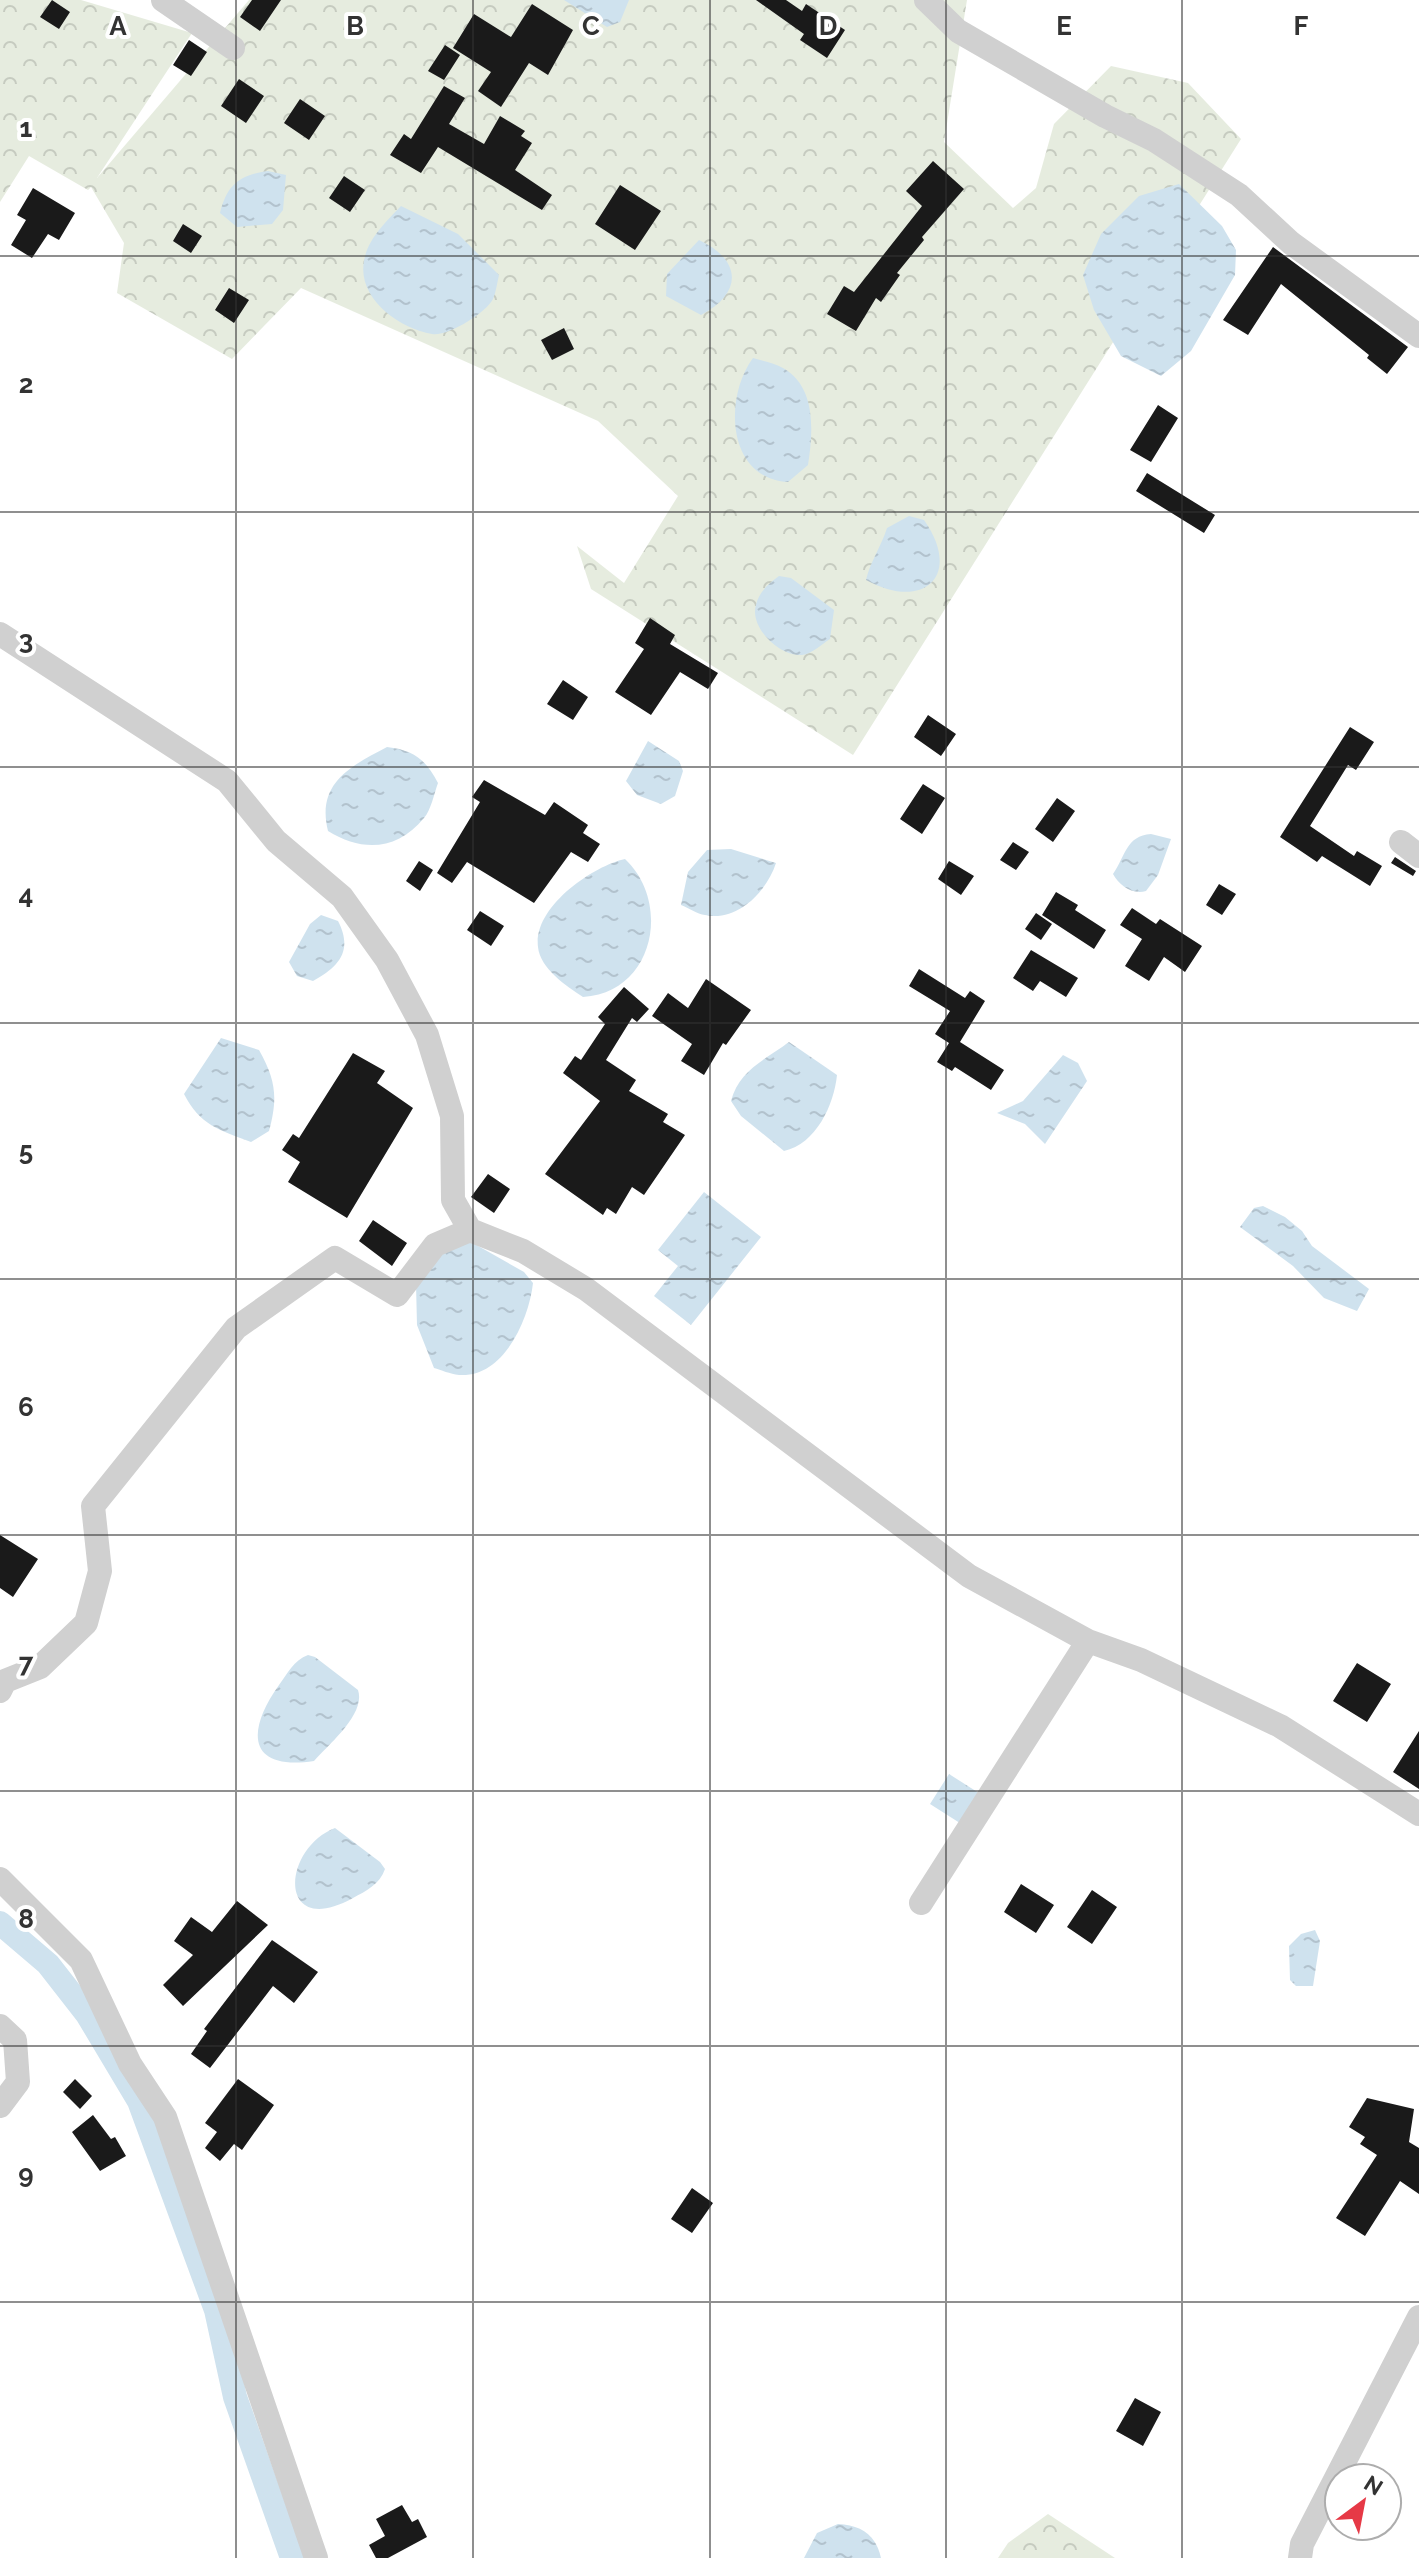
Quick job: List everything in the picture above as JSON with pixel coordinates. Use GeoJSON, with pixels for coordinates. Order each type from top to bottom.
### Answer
{"type":"FeatureCollection","features":[{"type":"Feature","properties":{"kind":"street"},"geometry":{"type":"LineString","coordinates":[[163,0],[233,48]]}},
{"type":"Feature","properties":{"kind":"street"},"geometry":{"type":"LineString","coordinates":[[926,0],[958,31],[1105,116],[1154,140],[1239,195],[1291,243],[1419,336]]}},
{"type":"Feature","properties":{"kind":"street"},"geometry":{"type":"LineString","coordinates":[[0,634],[227,781],[276,841],[342,897],[387,960],[427,1035],[452,1116],[453,1200],[470,1230],[523,1251],[586,1289],[969,1576],[1088,1641],[1141,1660],[1280,1726],[1419,1814]]}},
{"type":"Feature","properties":{"kind":"street"},"geometry":{"type":"LineString","coordinates":[[0,1691],[5,1681],[40,1667],[86,1623],[100,1571],[93,1506],[236,1328],[335,1258],[397,1295],[435,1245],[470,1230]]}},
{"type":"Feature","properties":{"kind":"street"},"geometry":{"type":"LineString","coordinates":[[921,1903],[1088,1641]]}},
{"type":"Feature","properties":{"kind":"street"},"geometry":{"type":"LineString","coordinates":[[0,1879],[81,1960],[130,2064],[165,2117],[316,2558]]}},
{"type":"Feature","properties":{"kind":"street"},"geometry":{"type":"LineString","coordinates":[[0,2026],[15,2040],[18,2082],[0,2106]]}},
{"type":"Feature","properties":{"kind":"street"},"geometry":{"type":"LineString","coordinates":[[1300,2558],[1302,2544],[1419,2317]]}},
{"type":"Feature","properties":{"kind":"green space"},"geometry":{"type":"Polygon","coordinates":[[[0,0],[81,0],[192,33],[97,178],[249,0],[967,0],[944,142],[1013,208],[1036,188],[1054,124],[1111,66],[1188,83],[1241,139],[853,755],[591,589],[577,546],[624,583],[678,496],[598,421],[301,288],[232,359],[117,293],[124,243],[91,187],[88,190],[29,156],[0,202],[0,0]]]}},
{"type":"Feature","properties":{"kind":"green space"},"geometry":{"type":"Polygon","coordinates":[[[1048,2514],[1115,2558],[998,2558],[1008,2543],[1048,2514]]]}},
{"type":"Feature","properties":{"kind":"water"},"geometry":{"type":"Polygon","coordinates":[[[564,0],[629,0],[620,22],[607,27],[564,0]]]}},
{"type":"Feature","properties":{"kind":"water"},"geometry":{"type":"Polygon","coordinates":[[[268,171],[286,175],[283,210],[272,224],[237,227],[220,213],[226,195],[236,183],[249,175],[268,171]]]}},
{"type":"Feature","properties":{"kind":"water"},"geometry":{"type":"Polygon","coordinates":[[[1179,184],[1222,226],[1236,250],[1235,275],[1191,351],[1161,376],[1121,356],[1094,310],[1083,275],[1101,234],[1139,196],[1179,184]]]}},
{"type":"Feature","properties":{"kind":"water"},"geometry":{"type":"Polygon","coordinates":[[[401,206],[458,234],[499,275],[489,305],[466,323],[447,332],[432,334],[406,325],[383,309],[367,287],[364,261],[369,245],[401,206]]]}},
{"type":"Feature","properties":{"kind":"water"},"geometry":{"type":"Polygon","coordinates":[[[699,240],[723,257],[732,277],[724,297],[701,315],[666,296],[667,274],[699,240]]]}},
{"type":"Feature","properties":{"kind":"water"},"geometry":{"type":"Polygon","coordinates":[[[753,358],[773,363],[794,376],[807,399],[811,425],[808,465],[788,482],[768,477],[752,466],[742,451],[736,433],[738,393],[753,358]]]}},
{"type":"Feature","properties":{"kind":"water"},"geometry":{"type":"Polygon","coordinates":[[[909,516],[924,520],[935,540],[940,557],[938,572],[931,583],[920,590],[905,592],[887,589],[866,580],[887,528],[909,516]]]}},
{"type":"Feature","properties":{"kind":"water"},"geometry":{"type":"Polygon","coordinates":[[[779,576],[791,578],[834,610],[830,639],[806,654],[793,654],[776,646],[757,622],[755,614],[759,596],[779,576]]]}},
{"type":"Feature","properties":{"kind":"water"},"geometry":{"type":"Polygon","coordinates":[[[648,741],[679,761],[683,771],[675,796],[661,804],[637,795],[626,781],[648,741]]]}},
{"type":"Feature","properties":{"kind":"water"},"geometry":{"type":"Polygon","coordinates":[[[387,747],[405,751],[424,762],[438,783],[426,815],[402,837],[379,845],[354,842],[328,831],[327,800],[332,788],[349,769],[387,747]]]}},
{"type":"Feature","properties":{"kind":"water"},"geometry":{"type":"Polygon","coordinates":[[[1151,834],[1171,839],[1158,875],[1146,891],[1131,890],[1113,874],[1131,843],[1136,838],[1151,834]]]}},
{"type":"Feature","properties":{"kind":"water"},"geometry":{"type":"Polygon","coordinates":[[[731,849],[776,863],[758,894],[740,909],[717,916],[702,914],[681,905],[688,872],[707,850],[731,849]]]}},
{"type":"Feature","properties":{"kind":"water"},"geometry":{"type":"Polygon","coordinates":[[[625,859],[640,877],[648,899],[651,921],[648,943],[640,963],[626,980],[607,992],[583,997],[562,982],[543,962],[538,947],[539,932],[555,903],[582,879],[625,859]]]}},
{"type":"Feature","properties":{"kind":"water"},"geometry":{"type":"Polygon","coordinates":[[[321,915],[338,921],[344,949],[337,963],[313,981],[297,976],[289,962],[310,924],[321,915]]]}},
{"type":"Feature","properties":{"kind":"water"},"geometry":{"type":"Polygon","coordinates":[[[221,1038],[259,1050],[272,1080],[274,1109],[269,1131],[251,1142],[204,1120],[184,1094],[221,1038]]]}},
{"type":"Feature","properties":{"kind":"water"},"geometry":{"type":"Polygon","coordinates":[[[789,1042],[837,1075],[832,1099],[821,1122],[805,1140],[784,1151],[741,1116],[731,1101],[747,1073],[789,1042]]]}},
{"type":"Feature","properties":{"kind":"water"},"geometry":{"type":"Polygon","coordinates":[[[1063,1055],[1078,1063],[1087,1081],[1045,1144],[1025,1124],[997,1113],[1023,1101],[1063,1055]]]}},
{"type":"Feature","properties":{"kind":"water"},"geometry":{"type":"Polygon","coordinates":[[[704,1192],[761,1237],[691,1325],[654,1296],[678,1266],[658,1250],[704,1192]]]}},
{"type":"Feature","properties":{"kind":"water"},"geometry":{"type":"Polygon","coordinates":[[[1263,1206],[1285,1217],[1302,1231],[1312,1246],[1369,1289],[1357,1311],[1324,1298],[1293,1266],[1240,1227],[1254,1208],[1263,1206]]]}},
{"type":"Feature","properties":{"kind":"water"},"geometry":{"type":"Polygon","coordinates":[[[464,1238],[524,1272],[533,1283],[520,1329],[501,1357],[475,1373],[459,1375],[434,1368],[417,1325],[416,1284],[440,1256],[464,1238]]]}},
{"type":"Feature","properties":{"kind":"water"},"geometry":{"type":"Polygon","coordinates":[[[308,1655],[358,1690],[357,1709],[345,1728],[314,1761],[276,1760],[265,1753],[259,1744],[261,1718],[288,1672],[308,1655]]]}},
{"type":"Feature","properties":{"kind":"water"},"geometry":{"type":"Polygon","coordinates":[[[949,1774],[982,1795],[963,1825],[930,1804],[949,1774]]]}},
{"type":"Feature","properties":{"kind":"water"},"geometry":{"type":"Polygon","coordinates":[[[335,1828],[385,1869],[376,1883],[353,1898],[328,1908],[311,1908],[300,1900],[295,1887],[297,1870],[304,1854],[317,1839],[335,1828]]]}},
{"type":"Feature","properties":{"kind":"water"},"geometry":{"type":"Polygon","coordinates":[[[1315,1930],[1320,1941],[1313,1986],[1296,1986],[1290,1980],[1289,1946],[1301,1934],[1315,1930]]]}},
{"type":"Feature","properties":{"kind":"water"},"geometry":{"type":"Polygon","coordinates":[[[838,2524],[854,2526],[866,2533],[875,2543],[881,2558],[804,2558],[817,2533],[838,2524]]]}},
{"type":"Feature","properties":{"kind":"building"},"geometry":{"type":"Polygon","coordinates":[[[52,0],[70,12],[59,29],[40,17],[52,0]]]}},
{"type":"Feature","properties":{"kind":"building"},"geometry":{"type":"Polygon","coordinates":[[[252,0],[281,0],[260,31],[240,17],[252,0]]]}},
{"type":"Feature","properties":{"kind":"building"},"geometry":{"type":"Polygon","coordinates":[[[756,0],[786,0],[802,11],[806,4],[845,30],[827,58],[800,40],[804,34],[756,0]]]}},
{"type":"Feature","properties":{"kind":"building"},"geometry":{"type":"Polygon","coordinates":[[[532,4],[573,30],[548,75],[529,63],[501,107],[478,91],[491,72],[453,48],[474,14],[511,37],[532,4]]]}},
{"type":"Feature","properties":{"kind":"building"},"geometry":{"type":"Polygon","coordinates":[[[189,40],[207,52],[191,76],[173,65],[189,40]]]}},
{"type":"Feature","properties":{"kind":"building"},"geometry":{"type":"Polygon","coordinates":[[[445,45],[460,55],[444,80],[428,71],[445,45]]]}},
{"type":"Feature","properties":{"kind":"building"},"geometry":{"type":"Polygon","coordinates":[[[239,79],[264,96],[246,123],[221,106],[239,79]]]}},
{"type":"Feature","properties":{"kind":"building"},"geometry":{"type":"Polygon","coordinates":[[[444,86],[465,98],[449,124],[484,144],[500,116],[525,131],[521,136],[532,143],[515,170],[552,195],[542,210],[438,147],[421,173],[390,155],[404,134],[411,139],[444,86]]]}},
{"type":"Feature","properties":{"kind":"building"},"geometry":{"type":"Polygon","coordinates":[[[300,99],[325,116],[309,140],[284,123],[300,99]]]}},
{"type":"Feature","properties":{"kind":"building"},"geometry":{"type":"Polygon","coordinates":[[[933,161],[964,189],[922,237],[924,240],[897,273],[900,275],[881,302],[876,298],[856,331],[827,314],[844,286],[854,292],[922,206],[906,191],[933,161]]]}},
{"type":"Feature","properties":{"kind":"building"},"geometry":{"type":"Polygon","coordinates":[[[344,176],[365,190],[350,212],[329,198],[344,176]]]}},
{"type":"Feature","properties":{"kind":"building"},"geometry":{"type":"Polygon","coordinates":[[[620,185],[661,211],[635,250],[595,224],[620,185]]]}},
{"type":"Feature","properties":{"kind":"building"},"geometry":{"type":"Polygon","coordinates":[[[33,188],[75,213],[59,240],[48,234],[32,258],[11,245],[26,220],[17,215],[33,188]]]}},
{"type":"Feature","properties":{"kind":"building"},"geometry":{"type":"Polygon","coordinates":[[[183,224],[202,236],[191,253],[173,241],[183,224]]]}},
{"type":"Feature","properties":{"kind":"building"},"geometry":{"type":"Polygon","coordinates":[[[1273,247],[1408,347],[1387,374],[1367,358],[1369,355],[1281,284],[1248,335],[1223,320],[1273,247]]]}},
{"type":"Feature","properties":{"kind":"building"},"geometry":{"type":"Polygon","coordinates":[[[229,288],[249,300],[234,323],[215,310],[229,288]]]}},
{"type":"Feature","properties":{"kind":"building"},"geometry":{"type":"Polygon","coordinates":[[[564,328],[574,349],[552,360],[541,340],[564,328]]]}},
{"type":"Feature","properties":{"kind":"building"},"geometry":{"type":"Polygon","coordinates":[[[1158,405],[1178,418],[1151,462],[1130,450],[1158,405]]]}},
{"type":"Feature","properties":{"kind":"building"},"geometry":{"type":"Polygon","coordinates":[[[1147,473],[1215,515],[1204,533],[1136,491],[1147,473]]]}},
{"type":"Feature","properties":{"kind":"building"},"geometry":{"type":"Polygon","coordinates":[[[650,618],[675,635],[670,644],[718,673],[708,689],[680,672],[651,715],[615,692],[644,649],[635,643],[650,618]]]}},
{"type":"Feature","properties":{"kind":"building"},"geometry":{"type":"Polygon","coordinates":[[[563,680],[588,697],[573,720],[547,704],[563,680]]]}},
{"type":"Feature","properties":{"kind":"building"},"geometry":{"type":"Polygon","coordinates":[[[928,715],[956,734],[941,756],[914,737],[928,715]]]}},
{"type":"Feature","properties":{"kind":"building"},"geometry":{"type":"Polygon","coordinates":[[[1350,727],[1374,742],[1356,770],[1348,765],[1310,826],[1354,856],[1357,851],[1382,866],[1370,886],[1322,856],[1317,862],[1280,837],[1350,727]]]}},
{"type":"Feature","properties":{"kind":"building"},"geometry":{"type":"Polygon","coordinates":[[[484,780],[545,815],[554,802],[588,825],[583,833],[600,844],[588,862],[571,852],[534,903],[467,862],[452,883],[437,873],[480,802],[472,797],[484,780]]]}},
{"type":"Feature","properties":{"kind":"building"},"geometry":{"type":"Polygon","coordinates":[[[923,784],[945,798],[922,834],[900,819],[923,784]]]}},
{"type":"Feature","properties":{"kind":"building"},"geometry":{"type":"Polygon","coordinates":[[[1057,798],[1075,811],[1053,842],[1035,829],[1057,798]]]}},
{"type":"Feature","properties":{"kind":"building"},"geometry":{"type":"Polygon","coordinates":[[[1013,842],[1029,852],[1016,870],[1000,860],[1013,842]]]}},
{"type":"Feature","properties":{"kind":"building"},"geometry":{"type":"Polygon","coordinates":[[[1395,857],[1416,871],[1413,876],[1391,863],[1395,857]]]}},
{"type":"Feature","properties":{"kind":"building"},"geometry":{"type":"Polygon","coordinates":[[[419,861],[433,870],[420,891],[406,881],[419,861]]]}},
{"type":"Feature","properties":{"kind":"building"},"geometry":{"type":"Polygon","coordinates":[[[949,861],[974,876],[961,895],[938,879],[949,861]]]}},
{"type":"Feature","properties":{"kind":"building"},"geometry":{"type":"Polygon","coordinates":[[[1219,884],[1236,894],[1222,915],[1206,905],[1219,884]]]}},
{"type":"Feature","properties":{"kind":"building"},"geometry":{"type":"Polygon","coordinates":[[[1056,892],[1078,905],[1075,910],[1106,930],[1094,949],[1042,915],[1056,892]]]}},
{"type":"Feature","properties":{"kind":"building"},"geometry":{"type":"Polygon","coordinates":[[[1132,908],[1156,924],[1160,919],[1202,946],[1185,972],[1164,957],[1149,981],[1125,966],[1142,939],[1120,925],[1132,908]]]}},
{"type":"Feature","properties":{"kind":"building"},"geometry":{"type":"Polygon","coordinates":[[[480,911],[504,926],[491,946],[467,930],[480,911]]]}},
{"type":"Feature","properties":{"kind":"building"},"geometry":{"type":"Polygon","coordinates":[[[1036,913],[1052,924],[1041,940],[1025,929],[1036,913]]]}},
{"type":"Feature","properties":{"kind":"building"},"geometry":{"type":"Polygon","coordinates":[[[1031,950],[1078,978],[1066,997],[1040,981],[1033,991],[1013,978],[1031,950]]]}},
{"type":"Feature","properties":{"kind":"building"},"geometry":{"type":"Polygon","coordinates":[[[919,969],[965,998],[970,991],[985,1001],[960,1042],[1004,1070],[991,1090],[955,1067],[952,1071],[937,1062],[949,1043],[935,1034],[950,1011],[909,986],[919,969]]]}},
{"type":"Feature","properties":{"kind":"building"},"geometry":{"type":"Polygon","coordinates":[[[706,979],[751,1010],[726,1045],[723,1043],[704,1075],[681,1061],[692,1044],[652,1016],[668,993],[688,1008],[706,979]]]}},
{"type":"Feature","properties":{"kind":"building"},"geometry":{"type":"Polygon","coordinates":[[[624,987],[649,1009],[637,1022],[632,1018],[606,1060],[636,1080],[629,1091],[668,1114],[663,1122],[685,1135],[644,1195],[632,1187],[616,1214],[607,1208],[603,1215],[545,1174],[600,1101],[563,1073],[575,1056],[581,1060],[605,1024],[598,1017],[624,987]]]}},
{"type":"Feature","properties":{"kind":"building"},"geometry":{"type":"Polygon","coordinates":[[[353,1053],[385,1071],[377,1083],[413,1108],[347,1218],[288,1182],[300,1162],[282,1150],[293,1134],[299,1138],[353,1053]]]}},
{"type":"Feature","properties":{"kind":"building"},"geometry":{"type":"Polygon","coordinates":[[[488,1174],[510,1189],[494,1213],[471,1197],[488,1174]]]}},
{"type":"Feature","properties":{"kind":"building"},"geometry":{"type":"Polygon","coordinates":[[[373,1220],[407,1243],[392,1266],[359,1241],[373,1220]]]}},
{"type":"Feature","properties":{"kind":"building"},"geometry":{"type":"Polygon","coordinates":[[[0,1535],[38,1559],[13,1597],[0,1588],[0,1535]]]}},
{"type":"Feature","properties":{"kind":"building"},"geometry":{"type":"Polygon","coordinates":[[[1357,1663],[1391,1684],[1367,1722],[1333,1701],[1357,1663]]]}},
{"type":"Feature","properties":{"kind":"building"},"geometry":{"type":"Polygon","coordinates":[[[1419,1731],[1419,1789],[1393,1772],[1419,1731]]]}},
{"type":"Feature","properties":{"kind":"building"},"geometry":{"type":"Polygon","coordinates":[[[1021,1884],[1054,1905],[1036,1933],[1004,1912],[1021,1884]]]}},
{"type":"Feature","properties":{"kind":"building"},"geometry":{"type":"Polygon","coordinates":[[[1092,1890],[1117,1907],[1092,1944],[1067,1927],[1092,1890]]]}},
{"type":"Feature","properties":{"kind":"building"},"geometry":{"type":"Polygon","coordinates":[[[237,1901],[268,1925],[183,2006],[163,1985],[193,1955],[174,1941],[191,1917],[212,1932],[237,1901]]]}},
{"type":"Feature","properties":{"kind":"building"},"geometry":{"type":"Polygon","coordinates":[[[272,1940],[318,1972],[294,2003],[273,1986],[210,2068],[191,2054],[207,2031],[204,2029],[272,1940]]]}},
{"type":"Feature","properties":{"kind":"building"},"geometry":{"type":"Polygon","coordinates":[[[75,2079],[92,2096],[80,2109],[63,2092],[75,2079]]]}},
{"type":"Feature","properties":{"kind":"building"},"geometry":{"type":"Polygon","coordinates":[[[238,2079],[274,2105],[242,2150],[234,2144],[220,2161],[205,2148],[217,2132],[205,2123],[238,2079]]]}},
{"type":"Feature","properties":{"kind":"building"},"geometry":{"type":"Polygon","coordinates":[[[1367,2098],[1414,2109],[1409,2142],[1419,2148],[1419,2194],[1400,2181],[1365,2236],[1336,2218],[1377,2155],[1360,2144],[1365,2137],[1349,2127],[1367,2098]]]}},
{"type":"Feature","properties":{"kind":"building"},"geometry":{"type":"Polygon","coordinates":[[[93,2115],[111,2139],[115,2137],[126,2156],[100,2171],[72,2132],[93,2115]]]}},
{"type":"Feature","properties":{"kind":"building"},"geometry":{"type":"Polygon","coordinates":[[[692,2188],[713,2203],[692,2233],[671,2219],[692,2188]]]}},
{"type":"Feature","properties":{"kind":"building"},"geometry":{"type":"Polygon","coordinates":[[[1135,2398],[1161,2412],[1143,2446],[1116,2431],[1135,2398]]]}},
{"type":"Feature","properties":{"kind":"building"},"geometry":{"type":"Polygon","coordinates":[[[402,2505],[412,2522],[418,2519],[427,2537],[388,2558],[376,2558],[369,2545],[385,2536],[376,2519],[402,2505]]]}},
{"type":"Feature","properties":{"kind":"waterway"},"geometry":{"type":"LineString","coordinates":[[0,1923],[48,1964],[87,2014],[139,2101],[216,2310],[235,2397],[292,2558]]}}]}
